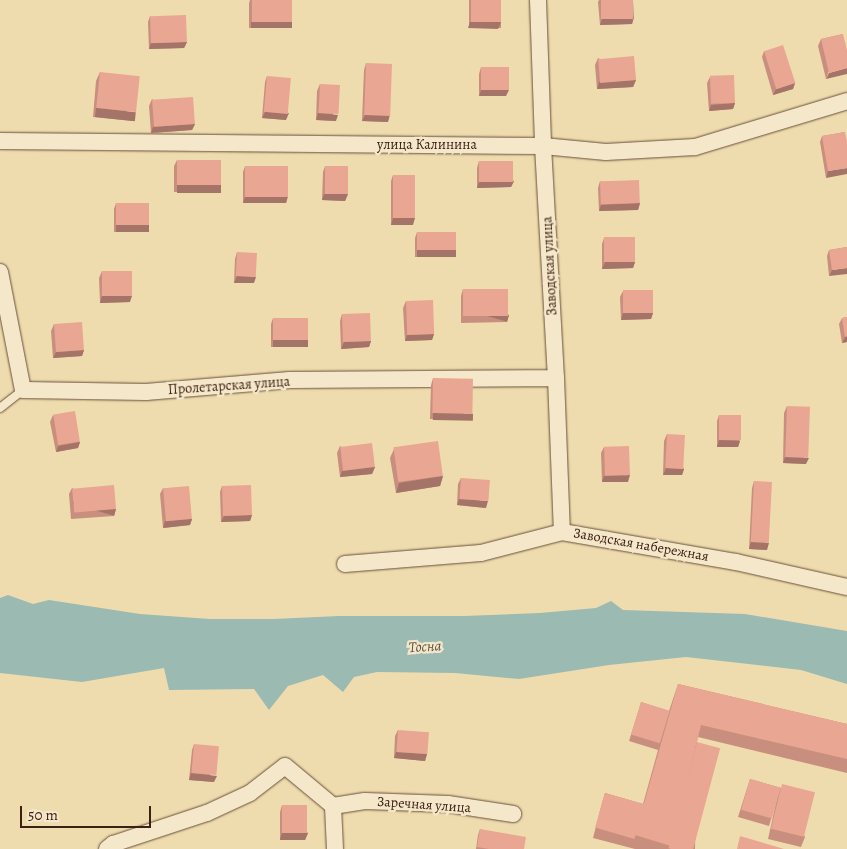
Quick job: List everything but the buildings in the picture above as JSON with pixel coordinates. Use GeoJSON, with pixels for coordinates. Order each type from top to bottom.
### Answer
{"type":"FeatureCollection","features":[{"type":"Feature","properties":{"kind":"street","name":"Заводская улица"},"geometry":{"type":"LineString","coordinates":[[538,0],[543,146],[556,378],[562,532]]}},
{"type":"Feature","properties":{"kind":"street","name":"улица Калинина"},"geometry":{"type":"LineString","coordinates":[[0,141],[543,146],[606,152],[695,148],[847,101]]}},
{"type":"Feature","properties":{"kind":"street"},"geometry":{"type":"LineString","coordinates":[[0,272],[23,390]]}},
{"type":"Feature","properties":{"kind":"street","name":"Пролетарская улица"},"geometry":{"type":"LineString","coordinates":[[23,390],[146,392],[290,380],[556,378]]}},
{"type":"Feature","properties":{"kind":"street","name":"Заводская набережная"},"geometry":{"type":"LineString","coordinates":[[345,564],[401,561],[481,553],[562,532],[736,562],[847,586]]}},
{"type":"Feature","properties":{"kind":"street"},"geometry":{"type":"LineString","coordinates":[[107,849],[113,844],[207,813],[250,793],[285,766],[333,806],[335,849]]}},
{"type":"Feature","properties":{"kind":"street","name":"Заречная улица"},"geometry":{"type":"LineString","coordinates":[[333,806],[365,801],[448,804],[513,814]]}},
{"type":"Feature","properties":{"kind":"lane"},"geometry":{"type":"LineString","coordinates":[[0,408],[23,390]]}},
{"type":"Feature","properties":{"kind":"water","name":"Тосна"},"geometry":{"type":"Polygon","coordinates":[[[8,595],[33,604],[49,600],[140,614],[210,619],[464,616],[540,613],[596,608],[611,601],[623,610],[745,614],[847,631],[847,684],[801,670],[686,657],[609,665],[519,679],[455,673],[377,672],[354,677],[343,692],[323,675],[288,686],[269,710],[254,689],[169,690],[164,668],[82,682],[0,673],[0,598],[8,595]]]}}]}
